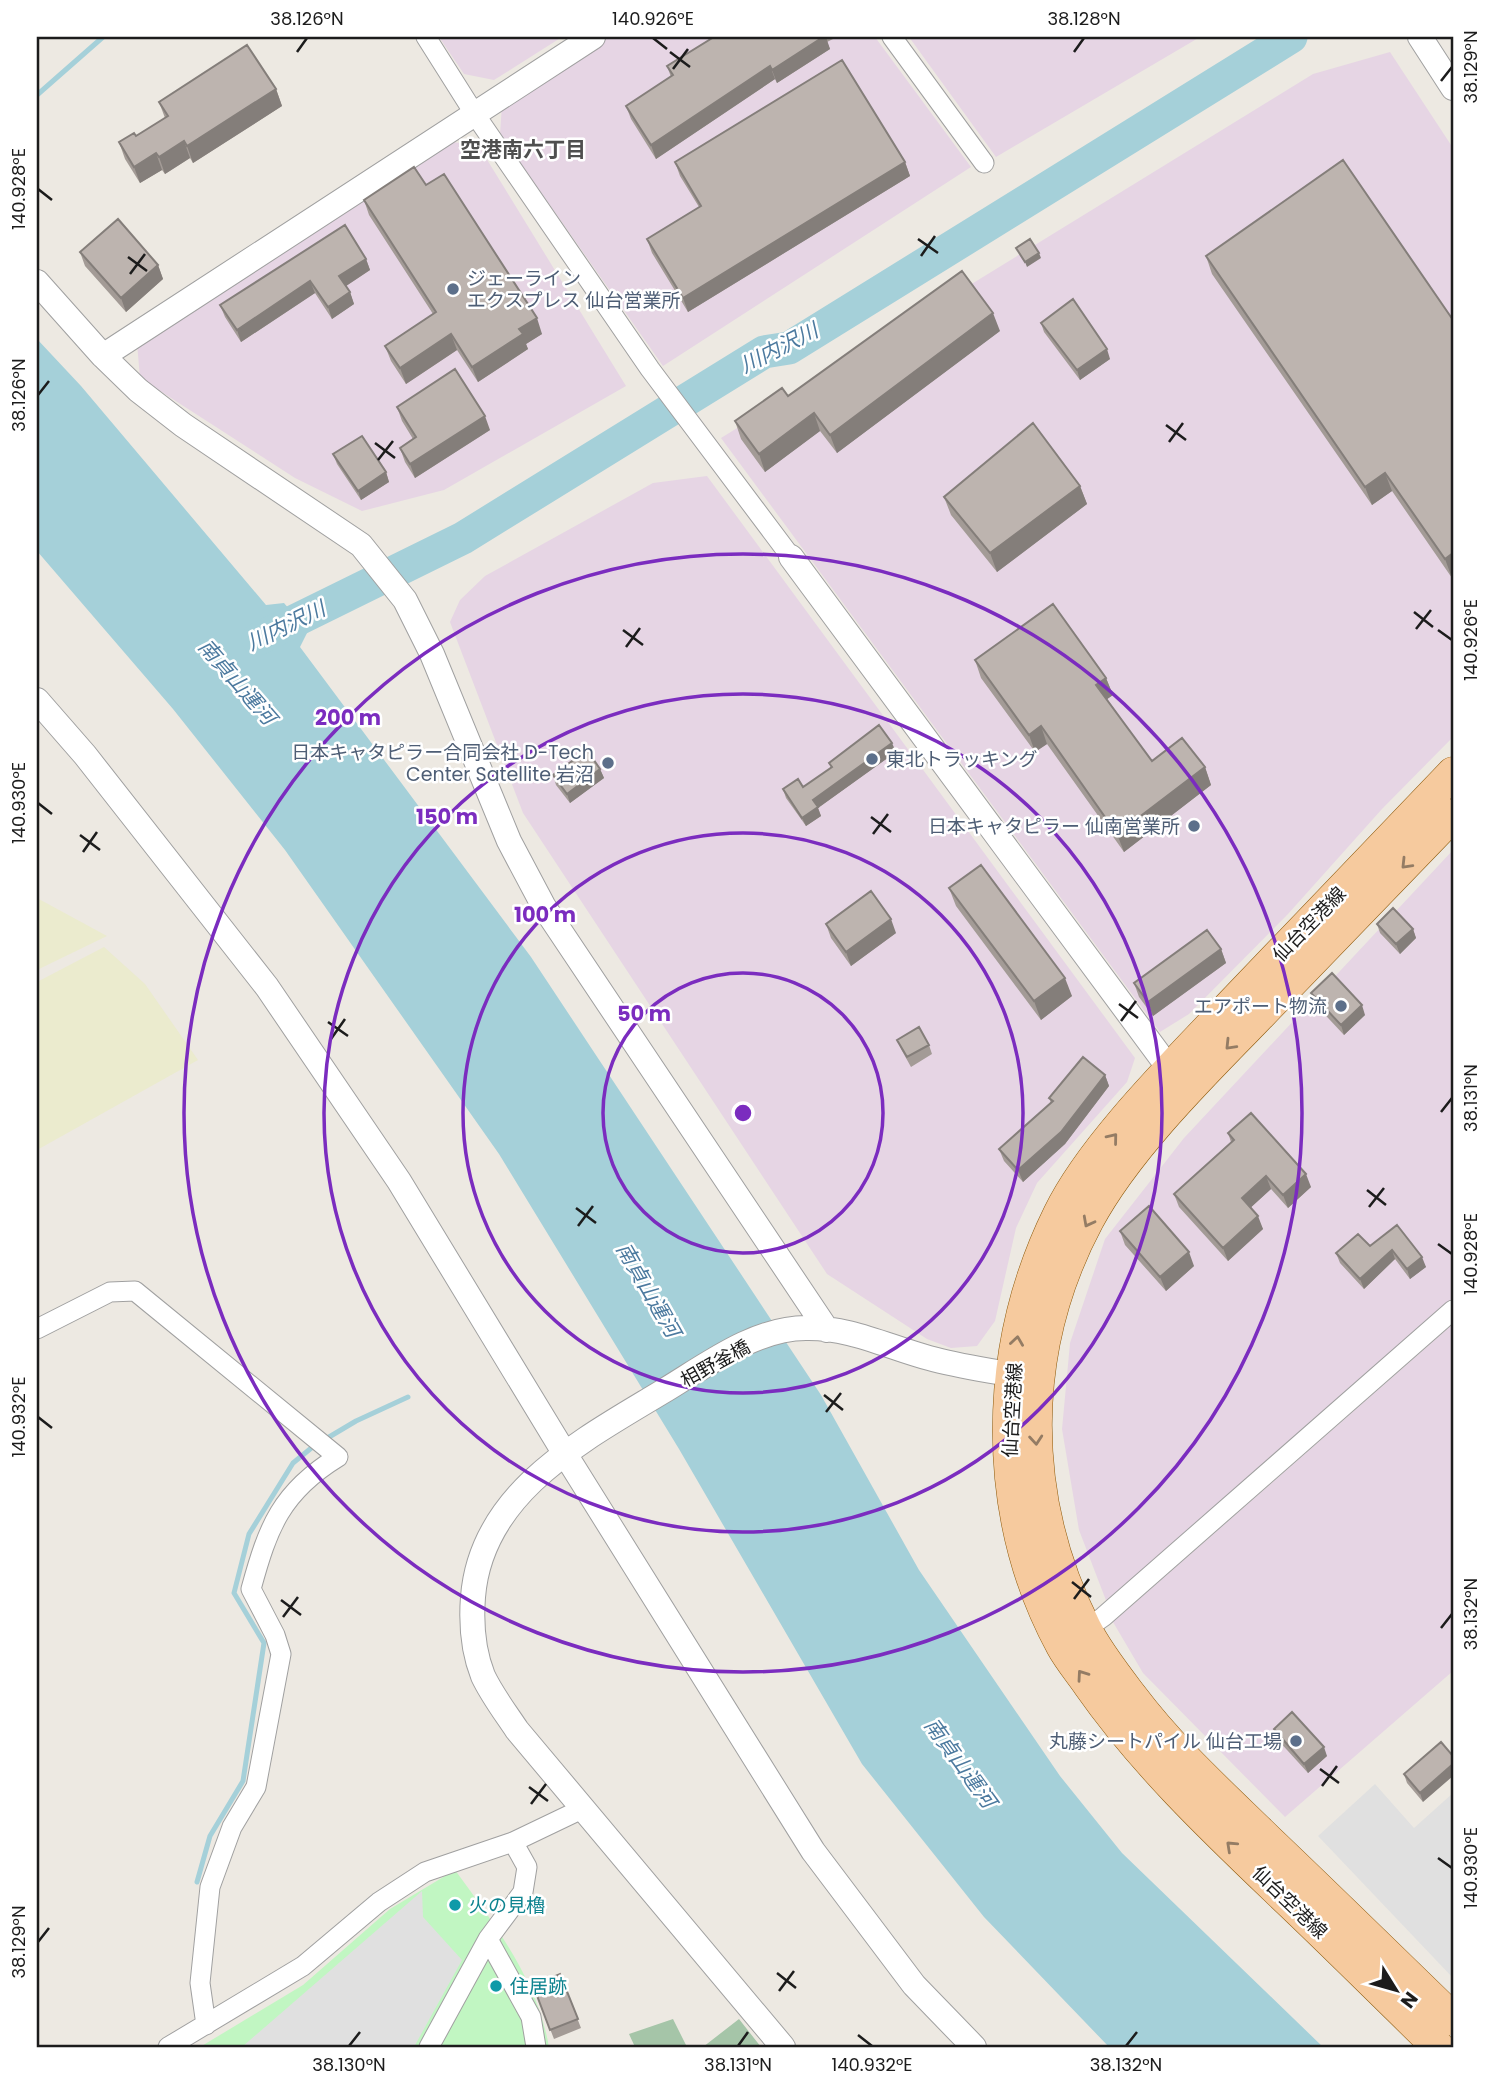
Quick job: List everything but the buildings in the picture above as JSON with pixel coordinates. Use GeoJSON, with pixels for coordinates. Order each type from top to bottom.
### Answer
{"type":"FeatureCollection","features":[{"type":"Feature","properties":{"kind":"main road","name":"仙台空港線"},"geometry":{"type":"LineString","coordinates":[[1438,2047],[1170,1786],[1106,1710],[1074,1638],[1045,1509],[1034,1422],[1024,1377],[1045,1333],[1063,1273],[1090,1217],[1137,1150],[1179,1081],[1453,773]]}},
{"type":"Feature","properties":{"kind":"main road","name":"仙台空港線"},"geometry":{"type":"LineString","coordinates":[[1179,1081],[1453,815]]}},
{"type":"Feature","properties":{"kind":"main road","name":"仙台空港線"},"geometry":{"type":"LineString","coordinates":[[1074,1638],[1203,1777],[1453,2019]]}},
{"type":"Feature","properties":{"kind":"street"},"geometry":{"type":"LineString","coordinates":[[426,37],[474,113],[671,395],[1179,1081]]}},
{"type":"Feature","properties":{"kind":"street"},"geometry":{"type":"LineString","coordinates":[[103,356],[593,37]]}},
{"type":"Feature","properties":{"kind":"street"},"geometry":{"type":"LineString","coordinates":[[892,37],[984,163]]}},
{"type":"Feature","properties":{"kind":"street"},"geometry":{"type":"LineString","coordinates":[[1420,37],[1453,88]]}},
{"type":"Feature","properties":{"kind":"street"},"geometry":{"type":"LineString","coordinates":[[37,282],[103,356],[138,390],[183,425],[361,545],[405,600],[432,654],[509,841],[544,907],[816,1329],[870,1338],[930,1359],[1024,1377]]}},
{"type":"Feature","properties":{"kind":"street"},"geometry":{"type":"LineString","coordinates":[[37,700],[85,755],[275,998],[399,1181],[565,1454],[813,1851],[914,1985],[974,2047]]}},
{"type":"Feature","properties":{"kind":"street"},"geometry":{"type":"LineString","coordinates":[[37,1329],[110,1292],[135,1291],[338,1457],[317,1470],[288,1499],[268,1532],[251,1589],[275,1635],[281,1654],[256,1787],[232,1827],[210,1886],[200,1983],[206,2025]]}},
{"type":"Feature","properties":{"kind":"street"},"geometry":{"type":"LineString","coordinates":[[1074,1638],[1453,1310]]}},
{"type":"Feature","properties":{"kind":"street","name":"相野釜橋"},"geometry":{"type":"LineString","coordinates":[[783,2047],[517,1730],[482,1674],[471,1618],[474,1583],[485,1541],[503,1512],[523,1489],[565,1454],[723,1355],[762,1337],[816,1329]]}},
{"type":"Feature","properties":{"kind":"street"},"geometry":{"type":"LineString","coordinates":[[168,2047],[303,1966],[379,1902],[425,1872],[513,1842],[584,1808]]}},
{"type":"Feature","properties":{"kind":"street"},"geometry":{"type":"LineString","coordinates":[[429,2047],[488,1939],[523,1892],[527,1881],[523,1856],[513,1842]]}},
{"type":"Feature","properties":{"kind":"street"},"geometry":{"type":"LineString","coordinates":[[488,1939],[531,2017],[536,2047]]}},
{"type":"Feature","properties":{"kind":"shaded area"},"geometry":{"type":"Polygon","coordinates":[[[439,37],[562,37],[494,80],[464,74],[439,37]]]}},
{"type":"Feature","properties":{"kind":"shaded area"},"geometry":{"type":"Polygon","coordinates":[[[609,37],[875,37],[971,167],[663,366],[500,134],[502,105],[609,37]]]}},
{"type":"Feature","properties":{"kind":"shaded area"},"geometry":{"type":"Polygon","coordinates":[[[909,37],[1200,37],[996,157],[909,37]]]}},
{"type":"Feature","properties":{"kind":"shaded area"},"geometry":{"type":"Polygon","coordinates":[[[1390,52],[1453,148],[1453,737],[1382,809],[1288,914],[1189,1014],[1160,1032],[721,438],[1313,74],[1390,52]]]}},
{"type":"Feature","properties":{"kind":"shaded area"},"geometry":{"type":"Polygon","coordinates":[[[452,142],[478,145],[626,386],[444,490],[362,511],[295,478],[140,378],[137,343],[452,142]]]}},
{"type":"Feature","properties":{"kind":"shaded area"},"geometry":{"type":"Polygon","coordinates":[[[707,476],[1135,1058],[1127,1082],[1037,1183],[1016,1228],[995,1321],[977,1346],[951,1348],[927,1339],[827,1274],[523,813],[450,622],[460,600],[485,576],[653,483],[707,476]]]}},
{"type":"Feature","properties":{"kind":"shaded area"},"geometry":{"type":"Polygon","coordinates":[[[1453,850],[1453,1299],[1107,1603],[1079,1530],[1062,1429],[1070,1343],[1105,1239],[1184,1138],[1453,850]]]}},
{"type":"Feature","properties":{"kind":"shaded area"},"geometry":{"type":"Polygon","coordinates":[[[1453,1324],[1453,1671],[1285,1817],[1143,1673],[1113,1622],[1453,1324]]]}},
{"type":"Feature","properties":{"kind":"shaded area"},"geometry":{"type":"Polygon","coordinates":[[[1375,1784],[1414,1828],[1453,1793],[1453,1978],[1318,1836],[1375,1784]]]}},
{"type":"Feature","properties":{"kind":"shaded area"},"geometry":{"type":"Polygon","coordinates":[[[422,1891],[423,1917],[462,1960],[414,2047],[242,2047],[422,1891]]]}},
{"type":"Feature","properties":{"kind":"green space"},"geometry":{"type":"Polygon","coordinates":[[[37,898],[107,936],[37,970],[37,898]]]}},
{"type":"Feature","properties":{"kind":"green space"},"geometry":{"type":"Polygon","coordinates":[[[104,947],[145,984],[198,1060],[37,1150],[37,982],[104,947]]]}},
{"type":"Feature","properties":{"kind":"green space"},"geometry":{"type":"Polygon","coordinates":[[[455,1870],[499,1932],[525,1976],[535,1998],[549,2047],[200,2047],[303,1985],[390,1909],[455,1870]]]}},
{"type":"Feature","properties":{"kind":"green space"},"geometry":{"type":"Polygon","coordinates":[[[673,2019],[687,2047],[635,2047],[629,2034],[673,2019]]]}},
{"type":"Feature","properties":{"kind":"green space"},"geometry":{"type":"Polygon","coordinates":[[[739,2019],[761,2047],[703,2047],[739,2019]]]}},
{"type":"Feature","properties":{"kind":"water","name":"南貞山運河"},"geometry":{"type":"Polygon","coordinates":[[[37,339],[81,386],[266,605],[284,603],[308,631],[300,647],[531,957],[821,1395],[919,1570],[1060,1776],[1122,1853],[1323,2047],[1109,2047],[984,1917],[862,1764],[679,1449],[499,1154],[285,850],[173,709],[37,551],[37,339]]]}},
{"type":"Feature","properties":{"kind":"waterway"},"geometry":{"type":"LineString","coordinates":[[37,95],[103,37]]}},
{"type":"Feature","properties":{"kind":"waterway","name":"川内沢川"},"geometry":{"type":"LineString","coordinates":[[258,639],[463,538],[764,352],[789,348],[1291,37]]}},
{"type":"Feature","properties":{"kind":"waterway"},"geometry":{"type":"LineString","coordinates":[[324,1440],[356,1421],[408,1397]]}},
{"type":"Feature","properties":{"kind":"waterway"},"geometry":{"type":"LineString","coordinates":[[197,1882],[210,1836],[243,1781],[264,1643],[234,1593],[249,1534],[293,1463],[315,1445]]}},
{"type":"Feature","properties":{"kind":"place","name":"ジェーライン エクスプレス 仙台営業所"},"geometry":{"type":"Point","coordinates":[453,289]}},
{"type":"Feature","properties":{"kind":"place","name":"東北トラッキング"},"geometry":{"type":"Point","coordinates":[872,759]}},
{"type":"Feature","properties":{"kind":"place","name":"日本キャタピラー合同会社 D-Tech Center Satellite 岩沼"},"geometry":{"type":"Point","coordinates":[608,763]}},
{"type":"Feature","properties":{"kind":"place","name":"日本キャタピラー 仙南営業所"},"geometry":{"type":"Point","coordinates":[1194,826]}},
{"type":"Feature","properties":{"kind":"place","name":"エアポート物流"},"geometry":{"type":"Point","coordinates":[1341,1006]}},
{"type":"Feature","properties":{"kind":"place","name":"丸藤シートパイル 仙台工場"},"geometry":{"type":"Point","coordinates":[1296,1741]}},
{"type":"Feature","properties":{"kind":"place","name":"火の見櫓"},"geometry":{"type":"Point","coordinates":[455,1905]}},
{"type":"Feature","properties":{"kind":"place","name":"住居跡"},"geometry":{"type":"Point","coordinates":[496,1986]}},
{"type":"Feature","properties":{"kind":"district","name":"空港南六丁目"},"geometry":{"type":"Point","coordinates":[523,150]}}]}
